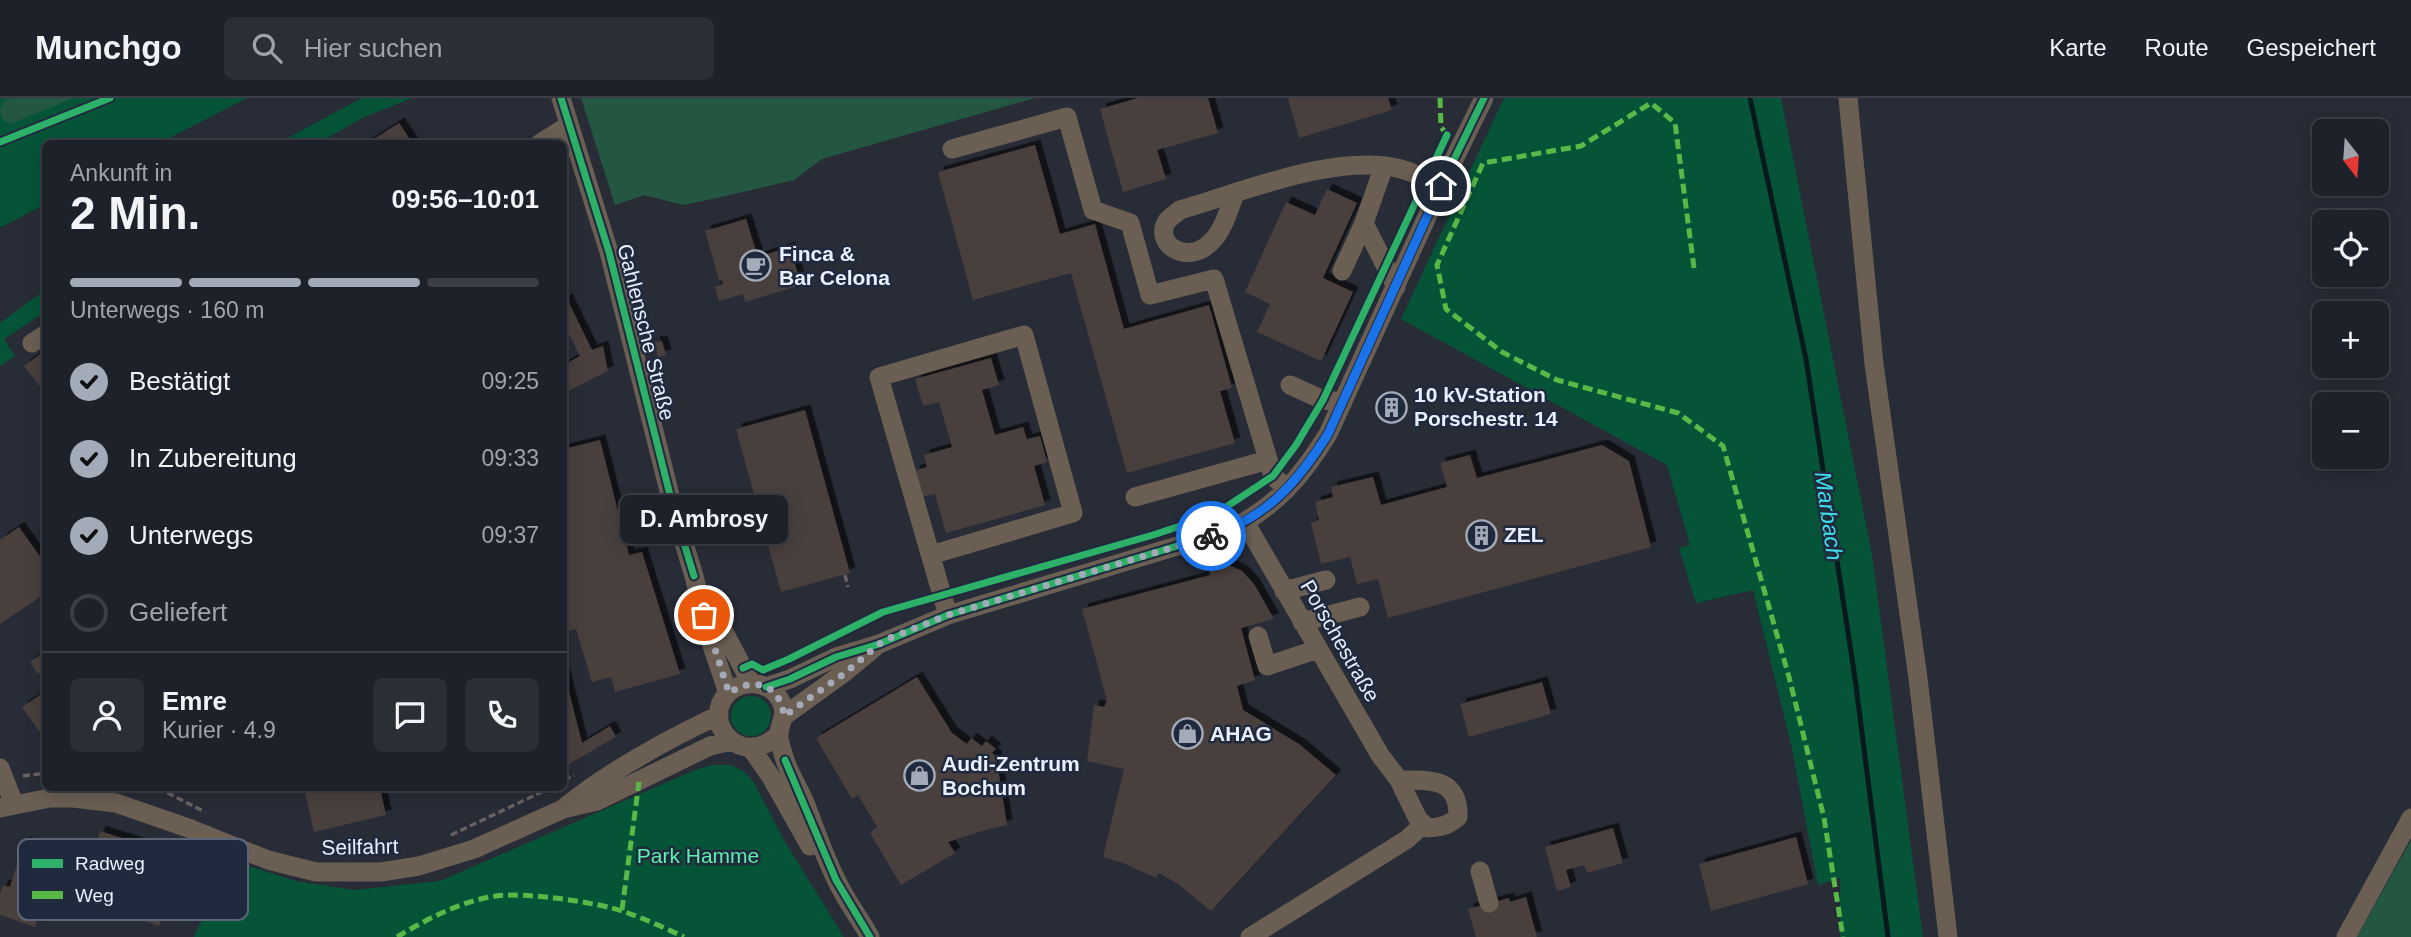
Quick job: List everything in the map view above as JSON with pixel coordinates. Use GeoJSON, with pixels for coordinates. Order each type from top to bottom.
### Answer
{"type":"FeatureCollection","features":[{"type":"Feature","properties":{"kind":"street","name":"Gahlensche Straße"},"geometry":{"type":"LineString","coordinates":[[561,98],[609,252],[673,507],[708,634],[729,693]]}},
{"type":"Feature","properties":{"kind":"street"},"geometry":{"type":"LineString","coordinates":[[879,644],[781,725],[771,741],[751,748],[732,741],[722,729],[719,715],[722,703],[729,693],[739,686],[790,679],[836,657],[879,644],[948,615],[1207,538],[1245,522],[1269,507],[1311,461],[1328,434],[1484,98]]}},
{"type":"Feature","properties":{"kind":"street"},"geometry":{"type":"LineString","coordinates":[[1848,98],[1874,364],[1918,678],[1948,937]]}},
{"type":"Feature","properties":{"kind":"street"},"geometry":{"type":"LineString","coordinates":[[952,149],[1067,117],[1093,210],[1129,223],[1150,295],[1214,279],[1273,476],[1287,489]]}},
{"type":"Feature","properties":{"kind":"street"},"geometry":{"type":"LineString","coordinates":[[545,140],[569,125]]}},
{"type":"Feature","properties":{"kind":"street"},"geometry":{"type":"LineString","coordinates":[[1235,194],[1304,173],[1352,163],[1402,169],[1441,186]]}},
{"type":"Feature","properties":{"kind":"street"},"geometry":{"type":"LineString","coordinates":[[1342,271],[1364,223],[1384,166]]}},
{"type":"Feature","properties":{"kind":"street"},"geometry":{"type":"LineString","coordinates":[[1364,223],[1396,287]]}},
{"type":"Feature","properties":{"kind":"street"},"geometry":{"type":"LineString","coordinates":[[930,555],[1073,513],[1024,335],[879,377],[930,555],[948,615]]}},
{"type":"Feature","properties":{"kind":"street"},"geometry":{"type":"LineString","coordinates":[[1290,386],[1323,400],[1343,402]]}},
{"type":"Feature","properties":{"kind":"street"},"geometry":{"type":"LineString","coordinates":[[1135,497],[1268,460]]}},
{"type":"Feature","properties":{"kind":"street","name":"Porschestraße"},"geometry":{"type":"LineString","coordinates":[[1245,522],[1380,755],[1399,780],[1423,825]]}},
{"type":"Feature","properties":{"kind":"street","name":"Gahlensche Straße"},"geometry":{"type":"LineString","coordinates":[[694,576],[758,685],[780,699],[785,760],[836,880],[870,937]]}},
{"type":"Feature","properties":{"kind":"street"},"geometry":{"type":"LineString","coordinates":[[1284,591],[1326,580]]}},
{"type":"Feature","properties":{"kind":"street"},"geometry":{"type":"LineString","coordinates":[[1302,622],[1360,607]]}},
{"type":"Feature","properties":{"kind":"street"},"geometry":{"type":"LineString","coordinates":[[1258,636],[1267,666],[1318,649]]}},
{"type":"Feature","properties":{"kind":"street","name":"Seilfahrt"},"geometry":{"type":"LineString","coordinates":[[563,809],[593,785],[634,760],[719,715]]}},
{"type":"Feature","properties":{"kind":"street","name":"Seilfahrt"},"geometry":{"type":"LineString","coordinates":[[248,852],[268,860],[316,872],[402,870],[447,858],[498,839],[563,809],[597,801],[700,750],[732,741]]}},
{"type":"Feature","properties":{"kind":"street","name":"Gahlensche Straße"},"geometry":{"type":"LineString","coordinates":[[751,748],[771,777],[818,860],[836,880]]}},
{"type":"Feature","properties":{"kind":"street","name":"Seilfahrt"},"geometry":{"type":"LineString","coordinates":[[0,768],[7,806],[50,798],[119,795],[217,839]]}},
{"type":"Feature","properties":{"kind":"street"},"geometry":{"type":"LineString","coordinates":[[1250,937],[1406,840],[1423,825],[1438,827],[1450,824],[1458,817],[1458,805],[1453,793],[1444,785],[1432,780],[1399,780]]}},
{"type":"Feature","properties":{"kind":"street"},"geometry":{"type":"LineString","coordinates":[[2346,937],[2411,818]]}},
{"type":"Feature","properties":{"kind":"street"},"geometry":{"type":"LineString","coordinates":[[1480,871],[1489,903]]}},
{"type":"Feature","properties":{"kind":"path"},"geometry":{"type":"LineString","coordinates":[[845,575],[848,586]]}},
{"type":"Feature","properties":{"kind":"path"},"geometry":{"type":"LineString","coordinates":[[164,791],[215,817]]}},
{"type":"Feature","properties":{"kind":"path"},"geometry":{"type":"LineString","coordinates":[[446,836],[544,791]]}},
{"type":"Feature","properties":{"kind":"green space"},"geometry":{"type":"Polygon","coordinates":[[[0,98],[247,98],[166,140],[42,140],[42,206],[0,228],[0,98]]]}},
{"type":"Feature","properties":{"kind":"green space"},"geometry":{"type":"Polygon","coordinates":[[[11,98],[74,98],[10,124],[3,120],[0,111],[3,102],[11,98]]]}},
{"type":"Feature","properties":{"kind":"green space"},"geometry":{"type":"Polygon","coordinates":[[[362,98],[412,98],[362,118],[324,140],[284,140],[362,98]]]}},
{"type":"Feature","properties":{"kind":"green space"},"geometry":{"type":"Polygon","coordinates":[[[581,98],[1035,98],[822,159],[794,180],[683,205],[644,195],[615,205],[581,98]]]}},
{"type":"Feature","properties":{"kind":"green space"},"geometry":{"type":"Polygon","coordinates":[[[1504,98],[1781,98],[1872,555],[1923,937],[1840,937],[1840,878],[1818,885],[1791,744],[1753,590],[1696,603],[1679,548],[1690,545],[1667,465],[1401,319],[1504,98]]]}},
{"type":"Feature","properties":{"kind":"green space"},"geometry":{"type":"Polygon","coordinates":[[[42,292],[42,314],[4,339],[15,356],[0,366],[0,323],[42,292]]]}},
{"type":"Feature","properties":{"kind":"green space"},"geometry":{"type":"Polygon","coordinates":[[[751,696],[765,702],[771,716],[765,730],[751,736],[737,730],[731,716],[737,702],[751,696]]]}},
{"type":"Feature","properties":{"kind":"green space","name":"Park Hamme"},"geometry":{"type":"Polygon","coordinates":[[[712,765],[730,765],[742,770],[753,781],[785,842],[844,937],[194,937],[202,920],[248,920],[248,866],[296,881],[354,890],[440,881],[712,765]]]}},
{"type":"Feature","properties":{"kind":"green space"},"geometry":{"type":"Polygon","coordinates":[[[2411,840],[2411,937],[2357,937],[2411,840]]]}},
{"type":"Feature","properties":{"kind":"building"},"geometry":{"type":"Polygon","coordinates":[[[1138,98],[1208,98],[1218,133],[1157,150],[1166,179],[1123,192],[1100,109],[1138,98]]]}},
{"type":"Feature","properties":{"kind":"building"},"geometry":{"type":"Polygon","coordinates":[[[1288,98],[1388,98],[1392,110],[1299,138],[1288,98]]]}},
{"type":"Feature","properties":{"kind":"building"},"geometry":{"type":"Polygon","coordinates":[[[399,123],[410,140],[372,140],[399,123]]]}},
{"type":"Feature","properties":{"kind":"building"},"geometry":{"type":"Polygon","coordinates":[[[1035,145],[1060,234],[1095,224],[1124,329],[1209,305],[1232,388],[1220,391],[1235,443],[1127,473],[1071,273],[973,300],[938,172],[1035,145]]]}},
{"type":"Feature","properties":{"kind":"building"},"geometry":{"type":"Polygon","coordinates":[[[1327,189],[1357,203],[1323,278],[1353,292],[1321,361],[1257,332],[1270,304],[1245,292],[1286,202],[1315,215],[1327,189]]]}},
{"type":"Feature","properties":{"kind":"building","name":"Finca & Bar Celona"},"geometry":{"type":"Polygon","coordinates":[[[746,219],[758,257],[790,247],[801,285],[745,302],[743,294],[719,301],[715,287],[723,284],[722,280],[719,280],[705,231],[746,219]]]}},
{"type":"Feature","properties":{"kind":"building"},"geometry":{"type":"Polygon","coordinates":[[[567,299],[592,350],[603,346],[608,371],[567,392],[567,363],[580,356],[570,336],[567,338],[567,299]]]}},
{"type":"Feature","properties":{"kind":"building"},"geometry":{"type":"Polygon","coordinates":[[[662,341],[666,355],[658,357],[654,342],[662,341]]]}},
{"type":"Feature","properties":{"kind":"building"},"geometry":{"type":"Polygon","coordinates":[[[42,353],[42,389],[24,366],[42,353]]]}},
{"type":"Feature","properties":{"kind":"building"},"geometry":{"type":"Polygon","coordinates":[[[991,358],[999,385],[982,390],[995,435],[1023,427],[1027,439],[1040,436],[1047,462],[1034,466],[1045,505],[946,533],[935,494],[921,497],[914,471],[927,467],[924,455],[952,447],[939,402],[923,406],[915,379],[991,358]]]}},
{"type":"Feature","properties":{"kind":"building"},"geometry":{"type":"Polygon","coordinates":[[[805,410],[850,573],[781,592],[736,429],[805,410]]]}},
{"type":"Feature","properties":{"kind":"building"},"geometry":{"type":"Polygon","coordinates":[[[600,440],[629,555],[642,552],[680,674],[615,692],[611,677],[592,682],[576,629],[567,631],[567,448],[600,440]]]}},
{"type":"Feature","properties":{"kind":"building","name":"ZEL"},"geometry":{"type":"Polygon","coordinates":[[[1602,445],[1629,461],[1651,547],[1388,618],[1378,579],[1357,584],[1350,557],[1321,564],[1311,523],[1319,520],[1315,502],[1333,497],[1331,487],[1373,477],[1381,505],[1447,487],[1440,463],[1470,455],[1477,478],[1602,445]]]}},
{"type":"Feature","properties":{"kind":"building"},"geometry":{"type":"Polygon","coordinates":[[[19,527],[42,559],[42,596],[0,624],[0,540],[19,527]]]}},
{"type":"Feature","properties":{"kind":"building","name":"AHAG"},"geometry":{"type":"Polygon","coordinates":[[[1217,563],[1242,571],[1254,584],[1274,619],[1241,628],[1255,680],[1237,686],[1243,710],[1299,744],[1336,775],[1211,911],[1178,884],[1159,873],[1156,878],[1103,857],[1124,769],[1087,761],[1094,705],[1104,707],[1107,700],[1082,609],[1210,575],[1207,564],[1217,563]]]}},
{"type":"Feature","properties":{"kind":"building"},"geometry":{"type":"Polygon","coordinates":[[[42,654],[42,672],[38,674],[30,662],[42,654]]]}},
{"type":"Feature","properties":{"kind":"building","name":"Audi-Zentrum Bochum"},"geometry":{"type":"Polygon","coordinates":[[[917,677],[952,733],[967,744],[971,738],[982,746],[986,741],[996,749],[992,753],[996,756],[1007,825],[948,842],[955,853],[901,885],[870,833],[877,827],[858,795],[852,799],[816,738],[917,677]]]}},
{"type":"Feature","properties":{"kind":"building"},"geometry":{"type":"Polygon","coordinates":[[[1542,682],[1551,714],[1469,737],[1460,704],[1542,682]]]}},
{"type":"Feature","properties":{"kind":"building"},"geometry":{"type":"Polygon","coordinates":[[[567,684],[582,743],[610,726],[616,737],[567,765],[567,684]]]}},
{"type":"Feature","properties":{"kind":"building"},"geometry":{"type":"Polygon","coordinates":[[[42,694],[42,735],[22,707],[42,694]]]}},
{"type":"Feature","properties":{"kind":"building"},"geometry":{"type":"Polygon","coordinates":[[[305,791],[381,791],[386,815],[314,832],[305,791]]]}},
{"type":"Feature","properties":{"kind":"building"},"geometry":{"type":"Polygon","coordinates":[[[1613,828],[1623,863],[1587,873],[1584,865],[1566,870],[1571,887],[1557,891],[1545,847],[1613,828]]]}},
{"type":"Feature","properties":{"kind":"building"},"geometry":{"type":"Polygon","coordinates":[[[100,831],[125,839],[97,839],[100,831]]]}},
{"type":"Feature","properties":{"kind":"building"},"geometry":{"type":"Polygon","coordinates":[[[1796,837],[1808,884],[1711,911],[1699,864],[1796,837]]]}},
{"type":"Feature","properties":{"kind":"building"},"geometry":{"type":"Polygon","coordinates":[[[18,861],[18,920],[37,920],[35,927],[0,915],[3,885],[10,887],[18,861]]]}},
{"type":"Feature","properties":{"kind":"building"},"geometry":{"type":"Polygon","coordinates":[[[1526,897],[1537,937],[1476,937],[1468,909],[1509,898],[1510,902],[1526,897]]]}},
{"type":"Feature","properties":{"kind":"building"},"geometry":{"type":"Polygon","coordinates":[[[141,920],[161,920],[159,926],[141,920]]]}},
{"type":"Feature","properties":{"kind":"waterway","name":"Marbach"},"geometry":{"type":"LineString","coordinates":[[1750,98],[1806,359],[1855,678],[1888,937]]}},
{"type":"Feature","properties":{"kind":"marked path"},"geometry":{"type":"LineString","coordinates":[[1440,98],[1441,127],[1450,139]]}},
{"type":"Feature","properties":{"kind":"marked path"},"geometry":{"type":"LineString","coordinates":[[1694,268],[1675,123],[1651,103],[1581,146],[1483,163],[1437,265],[1446,309],[1502,352],[1557,380],[1678,413],[1723,446],[1789,677],[1824,818],[1843,937]]}},
{"type":"Feature","properties":{"kind":"marked path"},"geometry":{"type":"LineString","coordinates":[[622,910],[639,782]]}},
{"type":"Feature","properties":{"kind":"marked path"},"geometry":{"type":"LineString","coordinates":[[397,937],[457,906],[483,898],[509,895],[561,899],[613,908],[684,937]]}},
{"type":"Feature","properties":{"kind":"cycle path"},"geometry":{"type":"LineString","coordinates":[[0,142],[110,98]]}},
{"type":"Feature","properties":{"kind":"cycle path"},"geometry":{"type":"LineString","coordinates":[[561,98],[609,252],[673,507],[694,576]]}},
{"type":"Feature","properties":{"kind":"cycle path"},"geometry":{"type":"LineString","coordinates":[[766,687],[790,679],[836,657],[879,644],[948,615],[1227,531],[1273,502],[1297,478],[1328,434],[1484,98]]}},
{"type":"Feature","properties":{"kind":"cycle path"},"geometry":{"type":"LineString","coordinates":[[743,668],[752,664],[763,670],[883,612],[1214,515],[1273,476],[1296,445],[1323,400],[1447,135]]}},
{"type":"Feature","properties":{"kind":"cycle path"},"geometry":{"type":"LineString","coordinates":[[785,760],[836,880],[870,937]]}},
{"type":"Feature","properties":{"kind":"way so far"},"geometry":{"type":"LineString","coordinates":[[704,615],[729,693],[739,686],[751,683],[766,687],[780,699],[784,716],[890,638],[948,615],[1211,536]]}},
{"type":"Feature","properties":{"kind":"place","name":"Finca & Bar Celona"},"geometry":{"type":"Point","coordinates":[756,266]}},
{"type":"Feature","properties":{"kind":"place","name":"10 kV-Station Porschestr. 14"},"geometry":{"type":"Point","coordinates":[1391,407]}},
{"type":"Feature","properties":{"kind":"place","name":"ZEL"},"geometry":{"type":"Point","coordinates":[1481,535]}},
{"type":"Feature","properties":{"kind":"place","name":"D. Ambrosy"},"geometry":{"type":"Point","coordinates":[704,615]}},
{"type":"Feature","properties":{"kind":"place","name":"AHAG"},"geometry":{"type":"Point","coordinates":[1187,734]}},
{"type":"Feature","properties":{"kind":"place","name":"Audi-Zentrum Bochum"},"geometry":{"type":"Point","coordinates":[919,776]}},
{"type":"Feature","properties":{"kind":"route"},"geometry":{"type":"LineString","coordinates":[[1211,536],[1227,531],[1269,507],[1311,461],[1328,434],[1441,186]]}}]}
